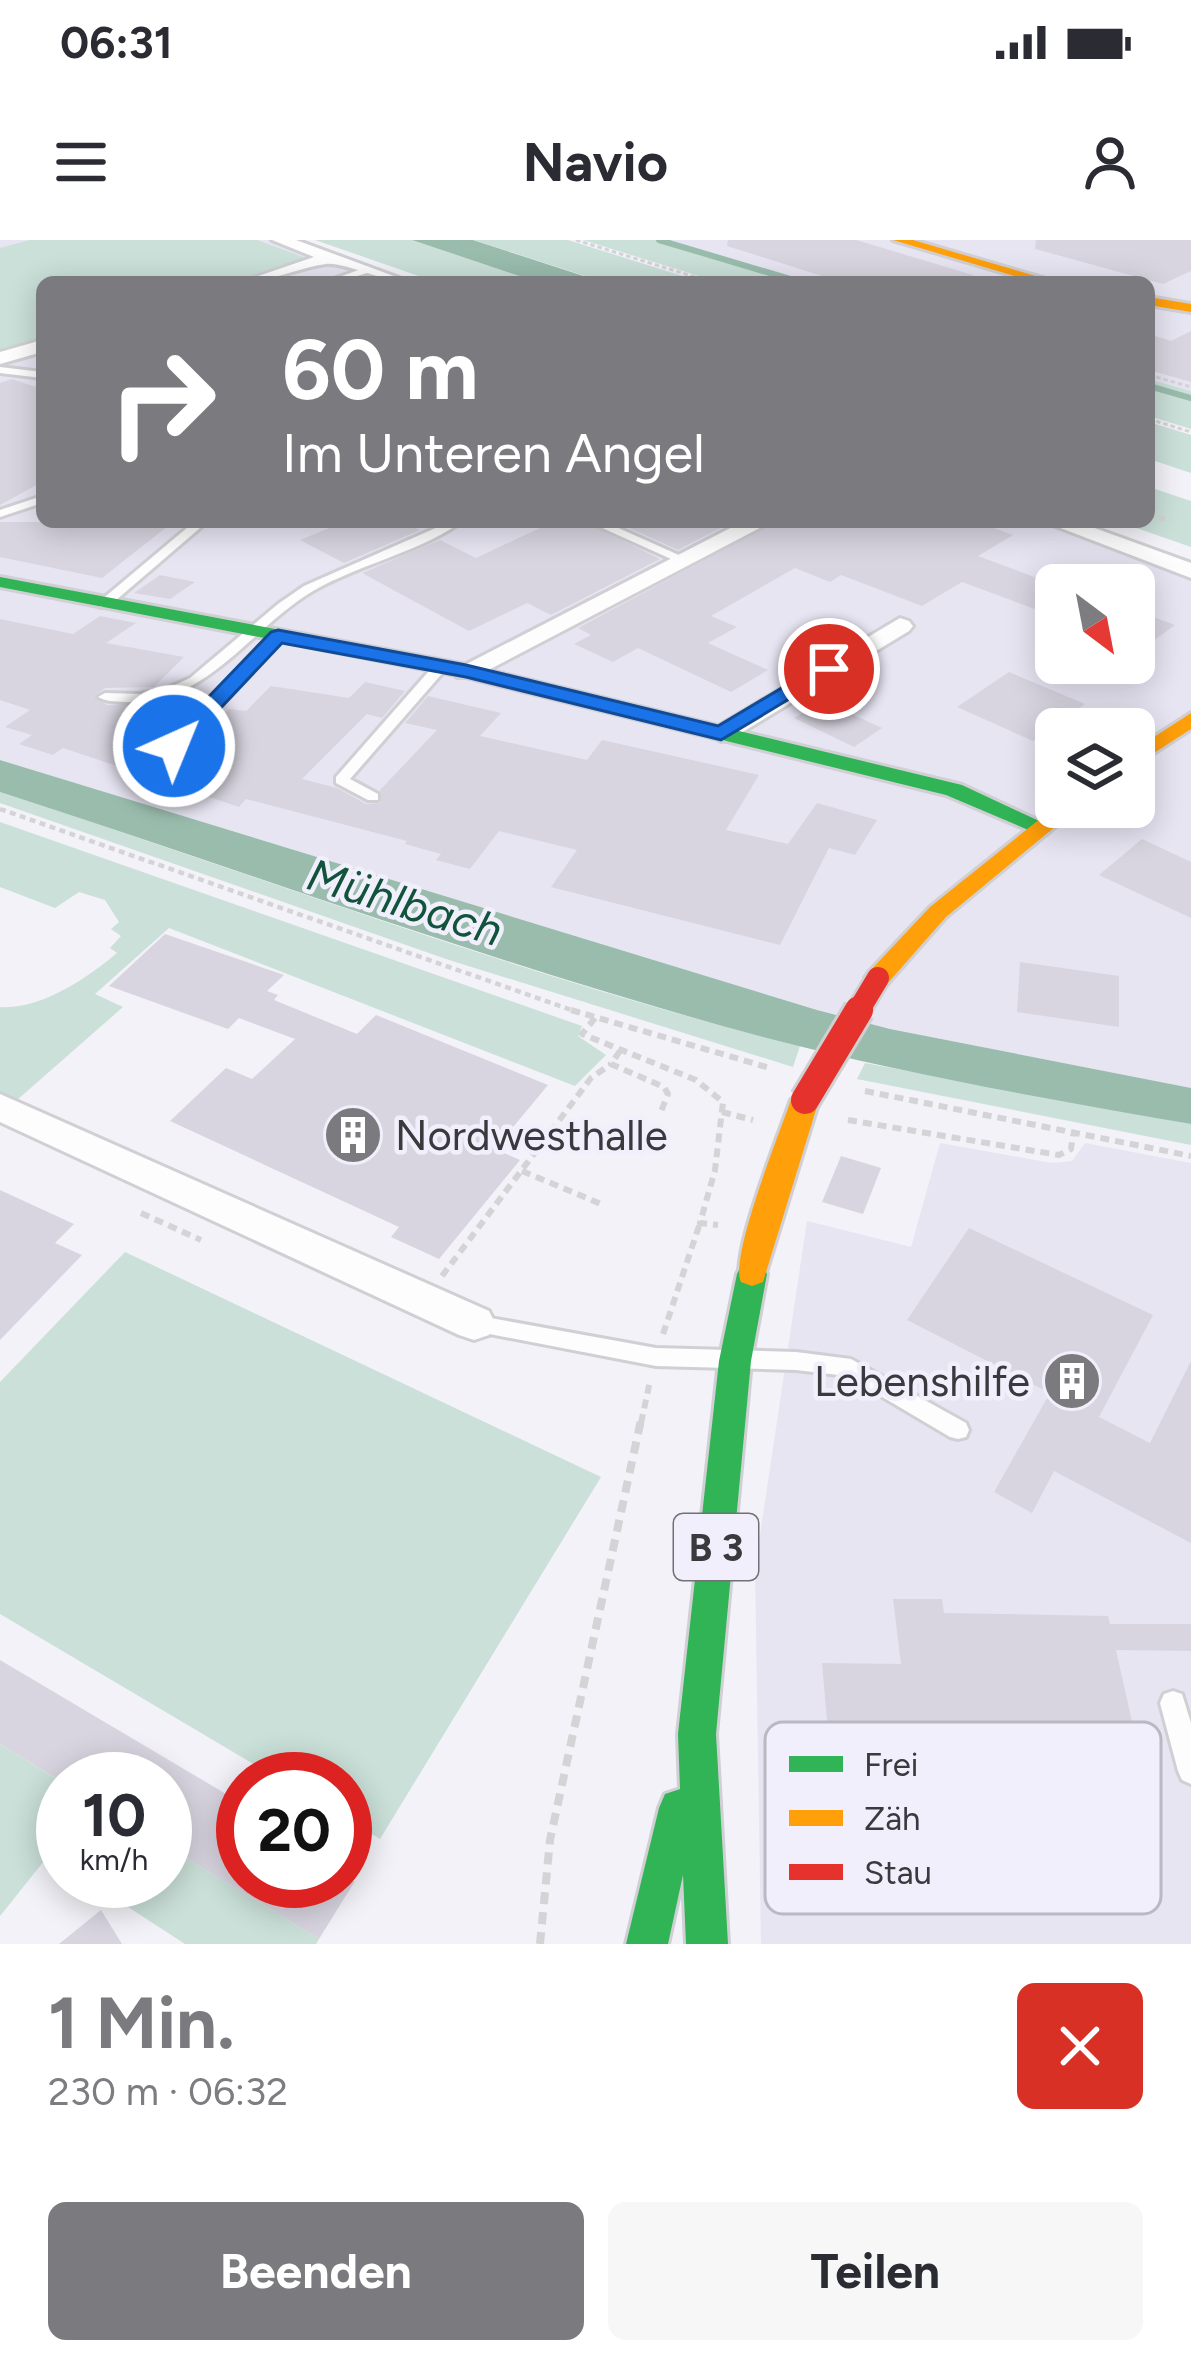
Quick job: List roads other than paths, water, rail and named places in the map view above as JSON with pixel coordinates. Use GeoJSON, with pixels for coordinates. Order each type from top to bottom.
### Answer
{"type":"FeatureCollection","features":[{"type":"Feature","properties":{"kind":"street"},"geometry":{"type":"LineString","coordinates":[[280,240],[384,276]]}},
{"type":"Feature","properties":{"kind":"street"},"geometry":{"type":"LineString","coordinates":[[899,240],[1014,276]]}},
{"type":"Feature","properties":{"kind":"street"},"geometry":{"type":"LineString","coordinates":[[270,276],[329,258]]}},
{"type":"Feature","properties":{"kind":"street"},"geometry":{"type":"LineString","coordinates":[[1155,303],[1191,308]]}},
{"type":"Feature","properties":{"kind":"street"},"geometry":{"type":"LineString","coordinates":[[0,358],[36,348]]}},
{"type":"Feature","properties":{"kind":"street"},"geometry":{"type":"LineString","coordinates":[[454,669],[748,528]]}},
{"type":"Feature","properties":{"kind":"street"},"geometry":{"type":"LineString","coordinates":[[1072,528],[1191,572]]}},
{"type":"Feature","properties":{"kind":"street"},"geometry":{"type":"LineString","coordinates":[[0,582],[454,669],[954,790],[1035,824]]}},
{"type":"Feature","properties":{"kind":"street"},"geometry":{"type":"LineString","coordinates":[[721,733],[900,626]]}},
{"type":"Feature","properties":{"kind":"street"},"geometry":{"type":"LineString","coordinates":[[1155,745],[1191,719]]}},
{"type":"Feature","properties":{"kind":"street","name":"B 3"},"geometry":{"type":"LineString","coordinates":[[707,1944],[697,1734],[734,1360],[760,1233],[878,978],[938,912],[1040,828]]}},
{"type":"Feature","properties":{"kind":"street"},"geometry":{"type":"LineString","coordinates":[[0,1107],[474,1323]]}},
{"type":"Feature","properties":{"kind":"street"},"geometry":{"type":"LineString","coordinates":[[647,1944],[697,1734]]}},
{"type":"Feature","properties":{"kind":"lane"},"geometry":{"type":"LineString","coordinates":[[348,276],[367,270]]}},
{"type":"Feature","properties":{"kind":"lane"},"geometry":{"type":"LineString","coordinates":[[0,370],[36,374]]}},
{"type":"Feature","properties":{"kind":"lane"},"geometry":{"type":"LineString","coordinates":[[0,514],[36,501]]}},
{"type":"Feature","properties":{"kind":"lane"},"geometry":{"type":"LineString","coordinates":[[104,604],[194,528]]}},
{"type":"Feature","properties":{"kind":"lane"},"geometry":{"type":"LineString","coordinates":[[174,746],[309,588],[445,528]]}},
{"type":"Feature","properties":{"kind":"lane"},"geometry":{"type":"LineString","coordinates":[[609,528],[684,560]]}},
{"type":"Feature","properties":{"kind":"lane"},"geometry":{"type":"LineString","coordinates":[[105,697],[134,701],[192,682],[266,634]]}},
{"type":"Feature","properties":{"kind":"lane"},"geometry":{"type":"LineString","coordinates":[[374,797],[341,780],[454,669]]}},
{"type":"Feature","properties":{"kind":"lane"},"geometry":{"type":"LineString","coordinates":[[474,1323],[656,1357],[851,1368],[958,1430]]}},
{"type":"Feature","properties":{"kind":"lane"},"geometry":{"type":"LineString","coordinates":[[1173,1703],[1191,1772]]}},
{"type":"Feature","properties":{"kind":"water"},"geometry":{"type":"Polygon","coordinates":[[[412,240],[473,240],[584,276],[519,276],[412,240]]]}},
{"type":"Feature","properties":{"kind":"water","name":"Mühlbach"},"geometry":{"type":"Polygon","coordinates":[[[0,760],[817,1010],[890,1029],[1191,1088],[1191,1124],[869,1063],[571,981],[0,792],[0,760]]]}},
{"type":"Feature","properties":{"kind":"waterway"},"geometry":{"type":"LineString","coordinates":[[659,240],[780,276]]}},
{"type":"Feature","properties":{"kind":"waterway"},"geometry":{"type":"LineString","coordinates":[[1155,388],[1191,398]]}},
{"type":"Feature","properties":{"kind":"place","name":"Nordwesthalle"},"geometry":{"type":"Point","coordinates":[353,1135]}},
{"type":"Feature","properties":{"kind":"place","name":"Lebenshilfe"},"geometry":{"type":"Point","coordinates":[1072,1381]}}]}
